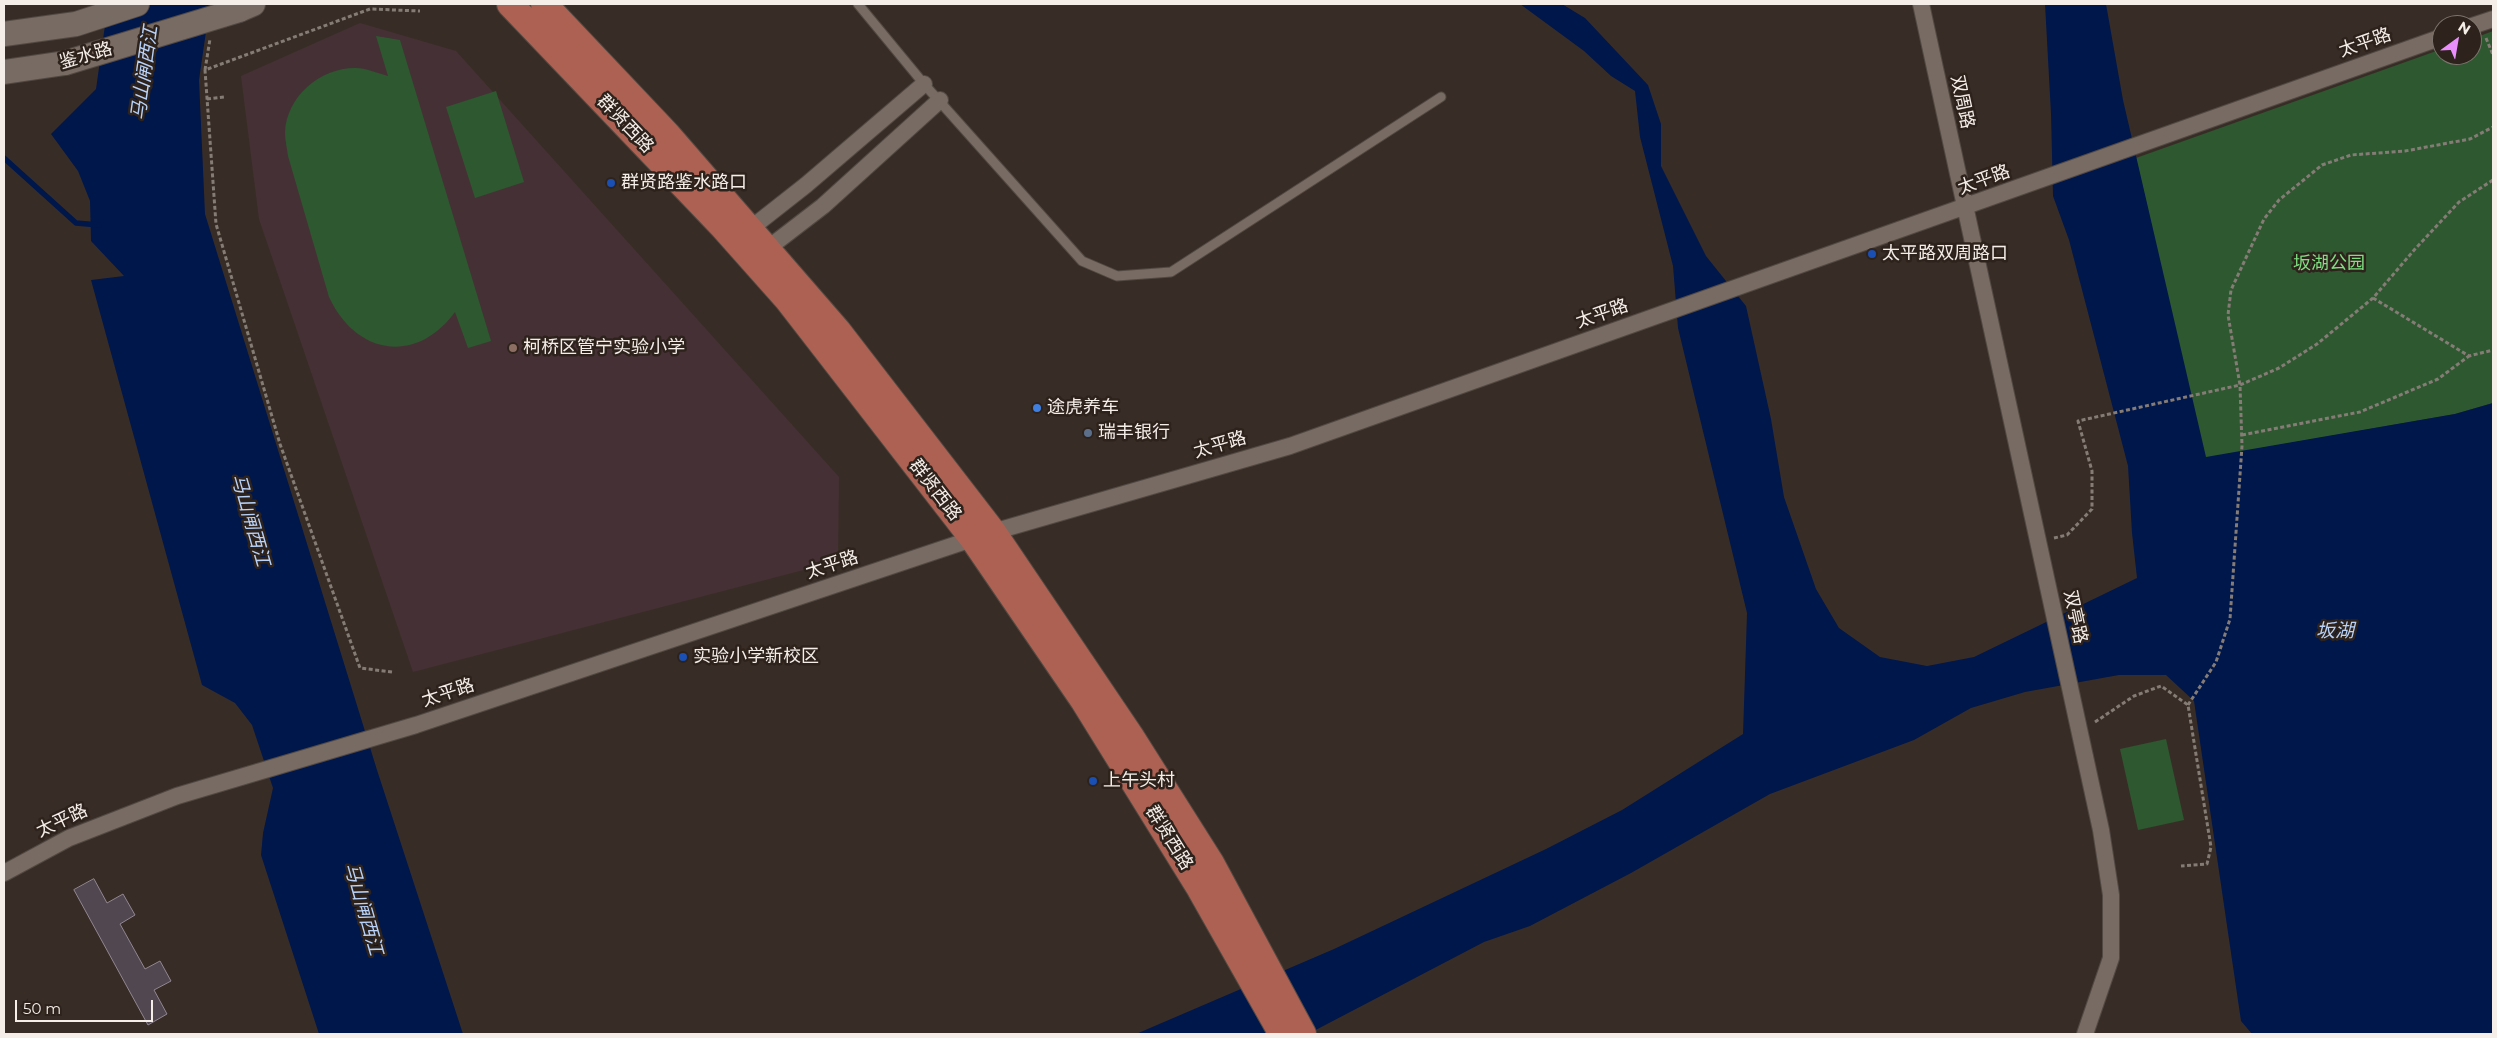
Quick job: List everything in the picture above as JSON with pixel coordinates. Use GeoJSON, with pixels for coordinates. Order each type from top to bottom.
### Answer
{"type":"FeatureCollection","features":[{"type":"Feature","properties":{"kind":"main road","name":"群贤西路"},"geometry":{"type":"LineString","coordinates":[[510,4],[723,227],[787,299],[983,535]]}},
{"type":"Feature","properties":{"kind":"main road","name":"群贤西路"},"geometry":{"type":"LineString","coordinates":[[544,4],[667,134],[838,331],[983,535],[1130,735],[1211,863],[1261,976],[1282,1034]]}},
{"type":"Feature","properties":{"kind":"main road","name":"群贤西路"},"geometry":{"type":"LineString","coordinates":[[1261,976],[1303,1034]]}},
{"type":"Feature","properties":{"kind":"street","name":"鉴水路"},"geometry":{"type":"LineString","coordinates":[[4,34],[76,24],[137,4]]}},
{"type":"Feature","properties":{"kind":"street","name":"双周路"},"geometry":{"type":"LineString","coordinates":[[1921,4],[1964,208]]}},
{"type":"Feature","properties":{"kind":"street","name":"鉴水路"},"geometry":{"type":"LineString","coordinates":[[4,72],[65,63],[246,7]]}},
{"type":"Feature","properties":{"kind":"street","name":"太平路"},"geometry":{"type":"LineString","coordinates":[[4,873],[68,838],[177,796],[416,725],[983,535],[1290,446],[2432,41]]}},
{"type":"Feature","properties":{"kind":"street"},"geometry":{"type":"LineString","coordinates":[[750,229],[806,185],[924,84]]}},
{"type":"Feature","properties":{"kind":"street"},"geometry":{"type":"LineString","coordinates":[[767,249],[823,206],[940,100]]}},
{"type":"Feature","properties":{"kind":"street","name":"双亭路"},"geometry":{"type":"LineString","coordinates":[[1964,208],[2101,830],[2111,895],[2111,958],[2085,1034]]}},
{"type":"Feature","properties":{"kind":"lane"},"geometry":{"type":"LineString","coordinates":[[858,4],[924,84],[1082,261],[1117,276],[1171,272],[1441,97]]}},
{"type":"Feature","properties":{"kind":"path"},"geometry":{"type":"LineString","coordinates":[[392,672],[360,668],[280,444],[216,224],[205,70],[370,9],[420,11]]}},
{"type":"Feature","properties":{"kind":"path"},"geometry":{"type":"LineString","coordinates":[[207,99],[224,97]]}},
{"type":"Feature","properties":{"kind":"path"},"geometry":{"type":"LineString","coordinates":[[2181,866],[2207,864],[2211,848],[2188,705],[2216,662],[2230,619],[2242,446],[2240,385],[2228,315],[2231,290],[2264,219],[2279,200],[2322,165],[2351,155],[2429,147],[2470,139],[2493,127]]}},
{"type":"Feature","properties":{"kind":"path"},"geometry":{"type":"LineString","coordinates":[[2038,541],[2067,535],[2092,509],[2092,472],[2078,421],[2240,385],[2279,368],[2317,344],[2373,298],[2415,249],[2460,202],[2493,180]]}},
{"type":"Feature","properties":{"kind":"path"},"geometry":{"type":"LineString","coordinates":[[2373,298],[2469,356]]}},
{"type":"Feature","properties":{"kind":"path"},"geometry":{"type":"LineString","coordinates":[[2242,436],[2360,412],[2438,379],[2469,356],[2493,350]]}},
{"type":"Feature","properties":{"kind":"path"},"geometry":{"type":"LineString","coordinates":[[2080,733],[2134,696],[2161,686],[2188,705]]}},
{"type":"Feature","properties":{"kind":"shaded area","name":"柯桥区管宁实验小学"},"geometry":{"type":"Polygon","coordinates":[[[360,23],[456,51],[839,477],[838,561],[413,672],[259,219],[241,76],[360,23]]]}},
{"type":"Feature","properties":{"kind":"green space","name":"坂湖公园"},"geometry":{"type":"Polygon","coordinates":[[[2493,31],[2493,403],[2455,414],[2205,458],[2136,158],[2432,53],[2432,65],[2482,65],[2482,35],[2493,31]]]}},
{"type":"Feature","properties":{"kind":"green space"},"geometry":{"type":"Polygon","coordinates":[[[376,36],[400,40],[491,341],[468,348],[455,312],[439,329],[423,340],[405,346],[388,346],[370,341],[355,331],[341,316],[329,297],[288,156],[285,133],[287,120],[291,108],[298,97],[307,87],[329,73],[355,68],[388,76],[376,36]]]}},
{"type":"Feature","properties":{"kind":"green space"},"geometry":{"type":"Polygon","coordinates":[[[496,91],[524,182],[475,198],[446,107],[496,91]]]}},
{"type":"Feature","properties":{"kind":"green space"},"geometry":{"type":"Polygon","coordinates":[[[2166,739],[2184,820],[2138,830],[2120,749],[2166,739]]]}},
{"type":"Feature","properties":{"kind":"water","name":"马山闸西江"},"geometry":{"type":"Polygon","coordinates":[[[108,4],[210,4],[199,80],[205,214],[377,770],[463,1034],[319,1034],[261,855],[263,833],[273,788],[252,725],[235,703],[202,685],[91,280],[124,276],[91,241],[90,201],[78,171],[51,134],[96,89],[108,4]]]}},
{"type":"Feature","properties":{"kind":"water","name":"坂湖"},"geometry":{"type":"Polygon","coordinates":[[[1520,4],[1562,4],[1585,18],[1648,85],[1661,124],[1661,166],[1706,256],[1746,306],[1771,419],[1784,497],[1816,589],[1839,628],[1880,657],[1927,666],[1974,657],[2137,578],[2128,466],[2069,240],[2053,196],[2045,4],[2106,4],[2123,100],[2206,457],[2455,414],[2493,403],[2493,1034],[2252,1034],[2241,1021],[2194,701],[2166,675],[2119,675],[2025,692],[1971,708],[1914,740],[1770,794],[1631,873],[1530,926],[1484,942],[1308,1034],[1136,1034],[1334,949],[1546,849],[1622,810],[1743,734],[1747,613],[1678,328],[1673,266],[1640,137],[1635,91],[1611,76],[1584,51],[1520,4]]]}},
{"type":"Feature","properties":{"kind":"building"},"geometry":{"type":"Polygon","coordinates":[[[94,879],[107,903],[123,894],[135,915],[120,924],[145,969],[160,961],[171,981],[154,990],[167,1014],[148,1025],[74,890],[94,879]]]}},
{"type":"Feature","properties":{"kind":"waterway"},"geometry":{"type":"LineString","coordinates":[[4,158],[76,223],[99,225]]}},
{"type":"Feature","properties":{"kind":"place","name":"群贤路鉴水路口"},"geometry":{"type":"Point","coordinates":[611,183]}},
{"type":"Feature","properties":{"kind":"place","name":"太平路双周路口"},"geometry":{"type":"Point","coordinates":[1872,254]}},
{"type":"Feature","properties":{"kind":"place","name":"柯桥区管宁实验小学"},"geometry":{"type":"Point","coordinates":[513,348]}},
{"type":"Feature","properties":{"kind":"place","name":"途虎养车"},"geometry":{"type":"Point","coordinates":[1037,408]}},
{"type":"Feature","properties":{"kind":"place","name":"瑞丰银行"},"geometry":{"type":"Point","coordinates":[1088,433]}},
{"type":"Feature","properties":{"kind":"place","name":"实验小学新校区"},"geometry":{"type":"Point","coordinates":[683,657]}},
{"type":"Feature","properties":{"kind":"place","name":"上午头村"},"geometry":{"type":"Point","coordinates":[1093,781]}}]}
